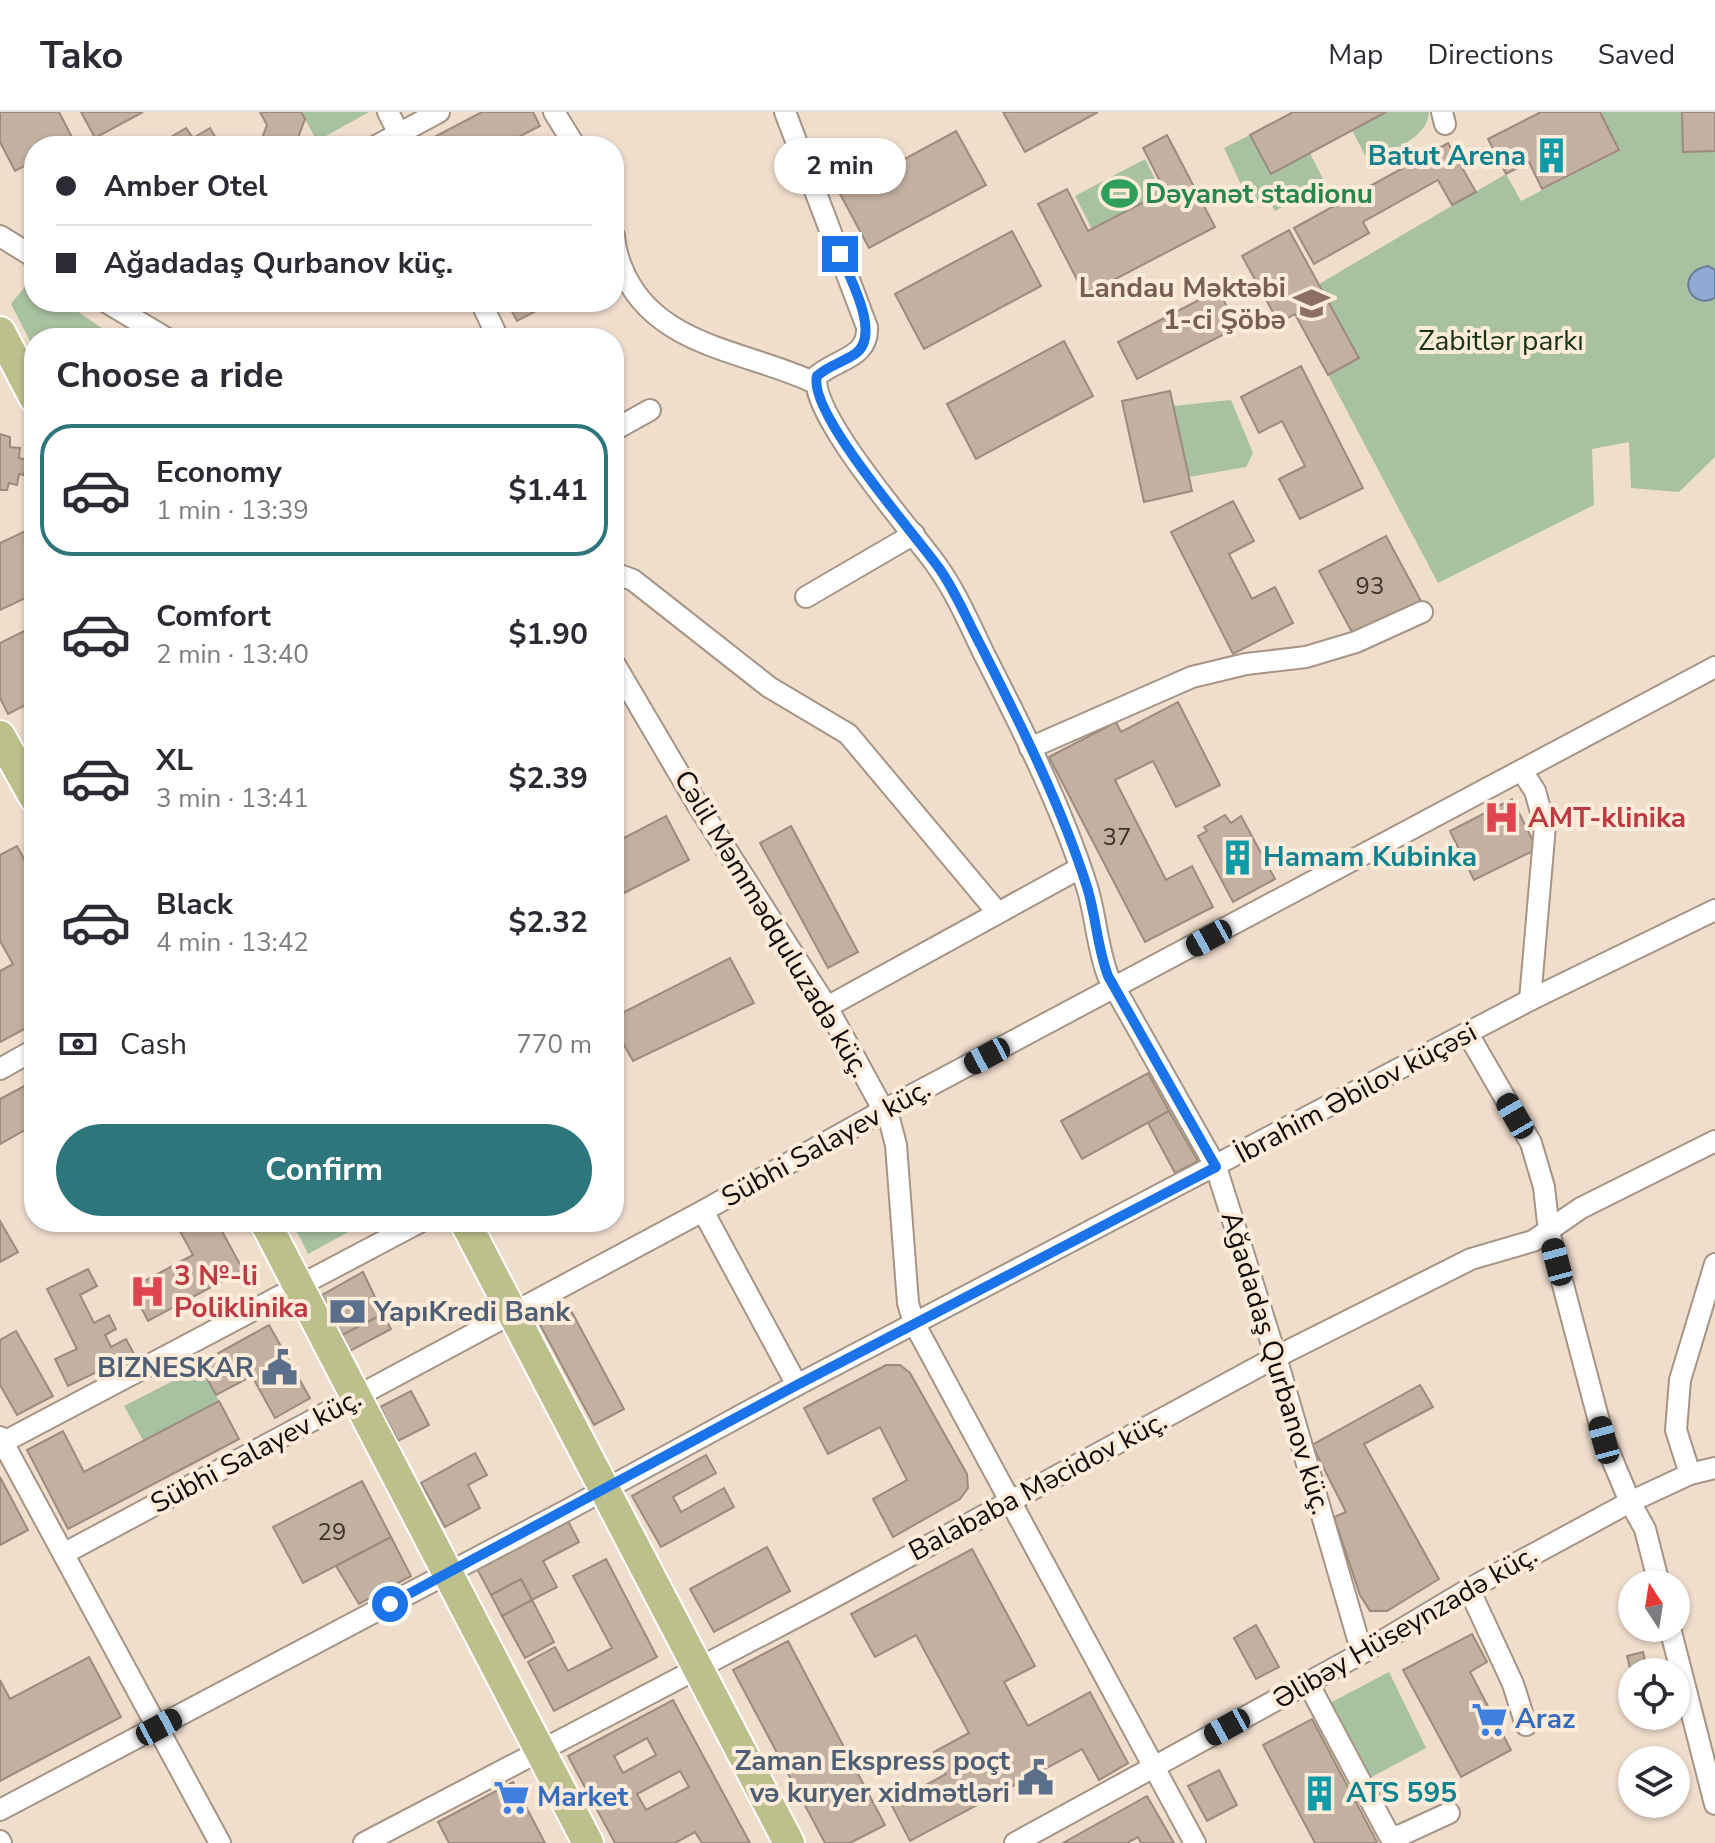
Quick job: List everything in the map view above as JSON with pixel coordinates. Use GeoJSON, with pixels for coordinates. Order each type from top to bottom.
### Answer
{"type":"FeatureCollection","features":[{"type":"Feature","properties":{"kind":"main road"},"geometry":{"type":"LineString","coordinates":[[0,332],[24,378]]}},
{"type":"Feature","properties":{"kind":"main road"},"geometry":{"type":"LineString","coordinates":[[0,736],[24,779]]}},
{"type":"Feature","properties":{"kind":"main road"},"geometry":{"type":"LineString","coordinates":[[270,1232],[588,1843]]}},
{"type":"Feature","properties":{"kind":"main road"},"geometry":{"type":"LineString","coordinates":[[470,1232],[789,1843]]}},
{"type":"Feature","properties":{"kind":"street"},"geometry":{"type":"LineString","coordinates":[[388,112],[400,136]]}},
{"type":"Feature","properties":{"kind":"street"},"geometry":{"type":"LineString","coordinates":[[407,136],[439,112]]}},
{"type":"Feature","properties":{"kind":"street"},"geometry":{"type":"LineString","coordinates":[[554,112],[569,136]]}},
{"type":"Feature","properties":{"kind":"street"},"geometry":{"type":"LineString","coordinates":[[624,272],[643,306],[709,347],[771,364],[815,383],[822,372],[857,353],[865,345],[867,327],[785,112]]}},
{"type":"Feature","properties":{"kind":"street"},"geometry":{"type":"LineString","coordinates":[[0,236],[24,251]]}},
{"type":"Feature","properties":{"kind":"street"},"geometry":{"type":"LineString","coordinates":[[123,312],[149,328]]}},
{"type":"Feature","properties":{"kind":"street","name":"Ağadadaş Qurbanov küç."},"geometry":{"type":"LineString","coordinates":[[815,383],[821,406],[839,437],[948,583],[1030,748],[1080,868],[1090,898],[1102,960],[1115,989],[1216,1167],[1276,1357],[1362,1653]]}},
{"type":"Feature","properties":{"kind":"street"},"geometry":{"type":"LineString","coordinates":[[624,424],[650,410]]}},
{"type":"Feature","properties":{"kind":"street"},"geometry":{"type":"LineString","coordinates":[[806,597],[914,534]]}},
{"type":"Feature","properties":{"kind":"street"},"geometry":{"type":"LineString","coordinates":[[624,577],[633,580],[778,693],[848,734],[998,913]]}},
{"type":"Feature","properties":{"kind":"street"},"geometry":{"type":"LineString","coordinates":[[1030,748],[1192,677],[1246,664],[1306,657],[1356,642],[1422,612]]}},
{"type":"Feature","properties":{"kind":"street","name":"Sübhi Salayev küç."},"geometry":{"type":"LineString","coordinates":[[65,1553],[703,1211],[884,1110],[1715,667]]}},
{"type":"Feature","properties":{"kind":"street","name":"Cəlil Məmmədquluzadə küç."},"geometry":{"type":"LineString","coordinates":[[624,680],[697,804],[827,1007],[884,1110],[896,1145],[908,1303],[914,1323],[1195,1843]]}},
{"type":"Feature","properties":{"kind":"street"},"geometry":{"type":"LineString","coordinates":[[1522,771],[1535,791],[1545,826],[1530,1000]]}},
{"type":"Feature","properties":{"kind":"street"},"geometry":{"type":"LineString","coordinates":[[827,1007],[1080,868]]}},
{"type":"Feature","properties":{"kind":"street","name":"İbrahim Əbilov küçəsi"},"geometry":{"type":"LineString","coordinates":[[0,1810],[914,1323],[1530,1000],[1715,910]]}},
{"type":"Feature","properties":{"kind":"street"},"geometry":{"type":"LineString","coordinates":[[1468,1034],[1531,1143],[1544,1187],[1549,1232],[1604,1440],[1645,1529],[1655,1570]]}},
{"type":"Feature","properties":{"kind":"street"},"geometry":{"type":"LineString","coordinates":[[0,1069],[24,1056]]}},
{"type":"Feature","properties":{"kind":"street","name":"Balababa Məcidov küç."},"geometry":{"type":"LineString","coordinates":[[364,1843],[541,1752],[1276,1357],[1471,1259],[1512,1248],[1549,1232],[1581,1208],[1715,1141]]}},
{"type":"Feature","properties":{"kind":"street"},"geometry":{"type":"LineString","coordinates":[[703,1211],[797,1385]]}},
{"type":"Feature","properties":{"kind":"street"},"geometry":{"type":"LineString","coordinates":[[220,1843],[65,1553],[1,1441],[401,1232]]}},
{"type":"Feature","properties":{"kind":"street"},"geometry":{"type":"LineString","coordinates":[[1690,1474],[1676,1430],[1680,1380],[1715,1264]]}},
{"type":"Feature","properties":{"kind":"street","name":"Əlibəy Hüseynzadə küç."},"geometry":{"type":"LineString","coordinates":[[1015,1843],[1630,1502],[1690,1474],[1715,1468]]}},
{"type":"Feature","properties":{"kind":"street"},"geometry":{"type":"LineString","coordinates":[[1469,1589],[1513,1684],[1526,1725]]}},
{"type":"Feature","properties":{"kind":"street"},"geometry":{"type":"LineString","coordinates":[[1674,1642],[1715,1804]]}},
{"type":"Feature","properties":{"kind":"street"},"geometry":{"type":"LineString","coordinates":[[1308,1683],[1389,1835],[1399,1836],[1449,1813]]}},
{"type":"Feature","properties":{"kind":"green space"},"geometry":{"type":"Polygon","coordinates":[[[301,112],[369,112],[326,136],[314,136],[301,112]]]}},
{"type":"Feature","properties":{"kind":"green space"},"geometry":{"type":"Polygon","coordinates":[[[1386,112],[1429,112],[1427,122],[1415,137],[1368,161],[1352,130],[1386,112]]]}},
{"type":"Feature","properties":{"kind":"green space","name":"Zabitlər parkı"},"geometry":{"type":"Polygon","coordinates":[[[1600,112],[1715,112],[1715,457],[1679,492],[1631,488],[1629,442],[1592,449],[1594,505],[1438,583],[1328,375],[1359,359],[1319,284],[1506,174],[1521,201],[1619,151],[1600,112]]]}},
{"type":"Feature","properties":{"kind":"green space"},"geometry":{"type":"Polygon","coordinates":[[[1250,135],[1272,174],[1310,153],[1325,183],[1275,211],[1267,197],[1251,206],[1224,148],[1250,135]]]}},
{"type":"Feature","properties":{"kind":"green space","name":"Dəyanət stadionu"},"geometry":{"type":"Polygon","coordinates":[[[1145,159],[1162,193],[1092,229],[1075,196],[1145,159]]]}},
{"type":"Feature","properties":{"kind":"green space"},"geometry":{"type":"Polygon","coordinates":[[[24,288],[24,312],[78,312],[102,328],[24,329],[11,304],[24,288]]]}},
{"type":"Feature","properties":{"kind":"green space"},"geometry":{"type":"Polygon","coordinates":[[[1231,400],[1253,453],[1246,467],[1189,477],[1173,406],[1231,400]]]}},
{"type":"Feature","properties":{"kind":"green space"},"geometry":{"type":"Polygon","coordinates":[[[297,1232],[349,1232],[308,1254],[297,1232]]]}},
{"type":"Feature","properties":{"kind":"green space"},"geometry":{"type":"Polygon","coordinates":[[[199,1364],[219,1401],[143,1440],[124,1406],[196,1369],[199,1364]]]}},
{"type":"Feature","properties":{"kind":"green space"},"geometry":{"type":"Polygon","coordinates":[[[1389,1672],[1426,1748],[1366,1780],[1326,1705],[1389,1672]]]}},
{"type":"Feature","properties":{"kind":"water"},"geometry":{"type":"Polygon","coordinates":[[[1708,266],[1715,270],[1715,298],[1706,301],[1692,295],[1688,282],[1697,270],[1708,266]]]}},
{"type":"Feature","properties":{"kind":"building"},"geometry":{"type":"Polygon","coordinates":[[[0,112],[59,112],[71,136],[24,136],[24,166],[15,171],[0,142],[0,112]]]}},
{"type":"Feature","properties":{"kind":"building"},"geometry":{"type":"Polygon","coordinates":[[[81,112],[143,112],[99,136],[94,136],[81,112]]]}},
{"type":"Feature","properties":{"kind":"building"},"geometry":{"type":"Polygon","coordinates":[[[260,112],[301,112],[305,119],[299,136],[263,136],[267,125],[260,112]]]}},
{"type":"Feature","properties":{"kind":"building"},"geometry":{"type":"Polygon","coordinates":[[[482,112],[533,112],[540,126],[520,136],[436,136],[482,112]]]}},
{"type":"Feature","properties":{"kind":"building"},"geometry":{"type":"Polygon","coordinates":[[[1003,112],[1098,112],[1025,152],[1003,112]]]}},
{"type":"Feature","properties":{"kind":"building"},"geometry":{"type":"Polygon","coordinates":[[[1293,112],[1386,112],[1271,174],[1250,135],[1293,112]]]}},
{"type":"Feature","properties":{"kind":"building","name":"Batut Arena"},"geometry":{"type":"Polygon","coordinates":[[[1541,112],[1600,112],[1619,150],[1542,189],[1529,162],[1506,174],[1488,139],[1541,112]]]}},
{"type":"Feature","properties":{"kind":"building"},"geometry":{"type":"Polygon","coordinates":[[[1682,112],[1715,112],[1715,151],[1683,152],[1682,112]]]}},
{"type":"Feature","properties":{"kind":"building"},"geometry":{"type":"Polygon","coordinates":[[[186,128],[192,136],[173,136],[186,128]]]}},
{"type":"Feature","properties":{"kind":"building"},"geometry":{"type":"Polygon","coordinates":[[[210,128],[215,136],[196,136],[210,128]]]}},
{"type":"Feature","properties":{"kind":"building"},"geometry":{"type":"Polygon","coordinates":[[[956,131],[986,185],[869,248],[840,194],[956,131]]]}},
{"type":"Feature","properties":{"kind":"building"},"geometry":{"type":"Polygon","coordinates":[[[1167,135],[1215,227],[1085,295],[1038,204],[1067,189],[1088,231],[1162,193],[1165,191],[1143,148],[1167,135]]]}},
{"type":"Feature","properties":{"kind":"building"},"geometry":{"type":"Polygon","coordinates":[[[1448,143],[1476,192],[1452,205],[1438,180],[1363,222],[1369,233],[1314,264],[1294,228],[1448,143]]]}},
{"type":"Feature","properties":{"kind":"building"},"geometry":{"type":"Polygon","coordinates":[[[1289,230],[1359,358],[1328,375],[1295,314],[1279,323],[1242,256],[1289,230]]]}},
{"type":"Feature","properties":{"kind":"building"},"geometry":{"type":"Polygon","coordinates":[[[1012,231],[1041,286],[924,349],[895,294],[1012,231]]]}},
{"type":"Feature","properties":{"kind":"building"},"geometry":{"type":"Polygon","coordinates":[[[1218,290],[1238,327],[1137,379],[1118,342],[1218,290]]]}},
{"type":"Feature","properties":{"kind":"building"},"geometry":{"type":"Polygon","coordinates":[[[512,312],[534,312],[517,321],[512,312]]]}},
{"type":"Feature","properties":{"kind":"building"},"geometry":{"type":"Polygon","coordinates":[[[1064,341],[1093,396],[976,459],[947,404],[1064,341]]]}},
{"type":"Feature","properties":{"kind":"building"},"geometry":{"type":"Polygon","coordinates":[[[1301,366],[1363,488],[1300,519],[1279,479],[1305,466],[1282,421],[1259,433],[1241,397],[1301,366]]]}},
{"type":"Feature","properties":{"kind":"building"},"geometry":{"type":"Polygon","coordinates":[[[1170,391],[1192,491],[1144,502],[1122,401],[1170,391]]]}},
{"type":"Feature","properties":{"kind":"building"},"geometry":{"type":"Polygon","coordinates":[[[0,434],[10,437],[10,447],[20,448],[19,458],[24,459],[24,475],[19,474],[17,485],[9,483],[7,490],[0,490],[0,434]]]}},
{"type":"Feature","properties":{"kind":"building"},"geometry":{"type":"Polygon","coordinates":[[[1233,501],[1254,541],[1229,554],[1252,599],[1275,587],[1293,623],[1233,654],[1171,532],[1233,501]]]}},
{"type":"Feature","properties":{"kind":"building"},"geometry":{"type":"Polygon","coordinates":[[[24,532],[24,599],[0,610],[0,543],[24,532]]]}},
{"type":"Feature","properties":{"kind":"building"},"geometry":{"type":"Polygon","coordinates":[[[1386,536],[1421,601],[1354,636],[1319,571],[1386,536]]]}},
{"type":"Feature","properties":{"kind":"building"},"geometry":{"type":"Polygon","coordinates":[[[24,631],[24,706],[8,714],[0,698],[0,643],[24,631]]]}},
{"type":"Feature","properties":{"kind":"building"},"geometry":{"type":"Polygon","coordinates":[[[1178,702],[1220,785],[1176,807],[1153,761],[1115,780],[1166,880],[1192,866],[1213,907],[1145,942],[1049,757],[1116,722],[1121,732],[1178,702]]]}},
{"type":"Feature","properties":{"kind":"building"},"geometry":{"type":"Polygon","coordinates":[[[1512,799],[1537,849],[1474,880],[1450,831],[1512,799]]]}},
{"type":"Feature","properties":{"kind":"building","name":"Hamam Kubinka"},"geometry":{"type":"Polygon","coordinates":[[[1225,815],[1231,823],[1241,816],[1275,879],[1233,902],[1198,836],[1207,831],[1204,827],[1225,815]]]}},
{"type":"Feature","properties":{"kind":"building"},"geometry":{"type":"Polygon","coordinates":[[[666,816],[689,860],[624,893],[624,838],[666,816]]]}},
{"type":"Feature","properties":{"kind":"building"},"geometry":{"type":"Polygon","coordinates":[[[791,826],[858,952],[828,968],[760,843],[791,826]]]}},
{"type":"Feature","properties":{"kind":"building"},"geometry":{"type":"Polygon","coordinates":[[[17,846],[24,859],[24,1029],[0,1042],[0,971],[13,964],[0,941],[0,855],[17,846]]]}},
{"type":"Feature","properties":{"kind":"building"},"geometry":{"type":"Polygon","coordinates":[[[730,958],[754,1003],[633,1061],[624,1045],[624,1012],[730,958]]]}},
{"type":"Feature","properties":{"kind":"building"},"geometry":{"type":"Polygon","coordinates":[[[1148,1073],[1169,1111],[1082,1159],[1061,1121],[1148,1073]]]}},
{"type":"Feature","properties":{"kind":"building"},"geometry":{"type":"Polygon","coordinates":[[[24,1086],[24,1131],[0,1144],[0,1099],[24,1086]]]}},
{"type":"Feature","properties":{"kind":"building"},"geometry":{"type":"Polygon","coordinates":[[[1169,1111],[1198,1161],[1175,1173],[1148,1123],[1169,1111]]]}},
{"type":"Feature","properties":{"kind":"building"},"geometry":{"type":"Polygon","coordinates":[[[0,1221],[18,1252],[0,1262],[0,1221]]]}},
{"type":"Feature","properties":{"kind":"building"},"geometry":{"type":"Polygon","coordinates":[[[180,1232],[222,1232],[243,1270],[148,1321],[131,1288],[193,1255],[180,1232]]]}},
{"type":"Feature","properties":{"kind":"building"},"geometry":{"type":"Polygon","coordinates":[[[88,1269],[97,1286],[80,1295],[94,1323],[109,1315],[116,1329],[105,1335],[111,1347],[126,1339],[134,1354],[68,1386],[55,1359],[77,1349],[47,1289],[88,1269]]]}},
{"type":"Feature","properties":{"kind":"building"},"geometry":{"type":"Polygon","coordinates":[[[363,1272],[383,1314],[342,1335],[322,1295],[363,1272]]]}},
{"type":"Feature","properties":{"kind":"building"},"geometry":{"type":"Polygon","coordinates":[[[568,1305],[624,1409],[594,1425],[538,1321],[568,1305]]]}},
{"type":"Feature","properties":{"kind":"building"},"geometry":{"type":"Polygon","coordinates":[[[383,1314],[391,1329],[350,1351],[342,1335],[383,1314]]]}},
{"type":"Feature","properties":{"kind":"building"},"geometry":{"type":"Polygon","coordinates":[[[269,1325],[310,1398],[275,1418],[252,1376],[216,1395],[199,1364],[269,1325]]]}},
{"type":"Feature","properties":{"kind":"building"},"geometry":{"type":"Polygon","coordinates":[[[16,1331],[53,1396],[17,1415],[0,1385],[0,1340],[16,1331]]]}},
{"type":"Feature","properties":{"kind":"building"},"geometry":{"type":"Polygon","coordinates":[[[886,1365],[900,1365],[910,1373],[967,1474],[968,1488],[960,1499],[893,1537],[873,1499],[907,1480],[880,1427],[828,1454],[804,1408],[886,1365]]]}},
{"type":"Feature","properties":{"kind":"building"},"geometry":{"type":"Polygon","coordinates":[[[1420,1385],[1433,1407],[1364,1444],[1439,1579],[1387,1611],[1370,1611],[1360,1595],[1334,1517],[1346,1512],[1312,1445],[1420,1385]]]}},
{"type":"Feature","properties":{"kind":"building"},"geometry":{"type":"Polygon","coordinates":[[[411,1391],[429,1425],[398,1441],[380,1407],[411,1391]]]}},
{"type":"Feature","properties":{"kind":"building"},"geometry":{"type":"Polygon","coordinates":[[[219,1401],[239,1439],[68,1529],[27,1450],[63,1431],[84,1472],[219,1401]]]}},
{"type":"Feature","properties":{"kind":"building"},"geometry":{"type":"Polygon","coordinates":[[[475,1453],[487,1475],[468,1485],[480,1508],[445,1527],[421,1483],[475,1453]]]}},
{"type":"Feature","properties":{"kind":"building"},"geometry":{"type":"Polygon","coordinates":[[[706,1455],[716,1473],[673,1497],[681,1512],[724,1488],[734,1507],[661,1547],[632,1496],[706,1455]]]}},
{"type":"Feature","properties":{"kind":"building"},"geometry":{"type":"Polygon","coordinates":[[[0,1477],[28,1530],[0,1545],[0,1477]]]}},
{"type":"Feature","properties":{"kind":"building"},"geometry":{"type":"Polygon","coordinates":[[[362,1481],[391,1537],[303,1583],[273,1527],[362,1481]]]}},
{"type":"Feature","properties":{"kind":"building"},"geometry":{"type":"Polygon","coordinates":[[[567,1519],[579,1542],[543,1561],[557,1587],[532,1600],[521,1579],[491,1595],[476,1567],[567,1519]]]}},
{"type":"Feature","properties":{"kind":"building"},"geometry":{"type":"Polygon","coordinates":[[[391,1537],[411,1576],[359,1604],[336,1566],[391,1537]]]}},
{"type":"Feature","properties":{"kind":"building"},"geometry":{"type":"Polygon","coordinates":[[[767,1547],[790,1591],[714,1632],[690,1589],[767,1547]]]}},
{"type":"Feature","properties":{"kind":"building"},"geometry":{"type":"Polygon","coordinates":[[[972,1549],[1035,1666],[1004,1682],[1028,1726],[1090,1692],[1128,1763],[1099,1780],[1082,1749],[910,1841],[891,1804],[946,1774],[934,1752],[969,1733],[916,1635],[875,1657],[851,1614],[972,1549]]]}},
{"type":"Feature","properties":{"kind":"building"},"geometry":{"type":"Polygon","coordinates":[[[606,1559],[657,1657],[554,1711],[528,1662],[555,1647],[568,1671],[612,1648],[573,1576],[606,1559]]]}},
{"type":"Feature","properties":{"kind":"building"},"geometry":{"type":"Polygon","coordinates":[[[521,1579],[532,1600],[502,1616],[491,1595],[521,1579]]]}},
{"type":"Feature","properties":{"kind":"building"},"geometry":{"type":"Polygon","coordinates":[[[532,1600],[554,1642],[525,1658],[502,1616],[532,1600]]]}},
{"type":"Feature","properties":{"kind":"building"},"geometry":{"type":"Polygon","coordinates":[[[1256,1625],[1279,1667],[1256,1679],[1234,1638],[1256,1625]]]}},
{"type":"Feature","properties":{"kind":"building"},"geometry":{"type":"Polygon","coordinates":[[[1472,1634],[1487,1662],[1470,1672],[1511,1750],[1461,1777],[1403,1670],[1472,1634]]]}},
{"type":"Feature","properties":{"kind":"building"},"geometry":{"type":"Polygon","coordinates":[[[788,1641],[885,1825],[850,1843],[825,1843],[733,1670],[788,1641]]]}},
{"type":"Feature","properties":{"kind":"building"},"geometry":{"type":"Polygon","coordinates":[[[1643,1652],[1644,1658],[1627,1658],[1643,1652]]]}},
{"type":"Feature","properties":{"kind":"building"},"geometry":{"type":"Polygon","coordinates":[[[89,1657],[121,1717],[0,1781],[0,1680],[10,1699],[89,1657]]]}},
{"type":"Feature","properties":{"kind":"building"},"geometry":{"type":"Polygon","coordinates":[[[673,1700],[750,1843],[702,1843],[695,1832],[675,1843],[615,1843],[568,1756],[673,1700]],[[647,1738],[614,1756],[623,1773],[656,1755],[647,1738]],[[680,1771],[637,1794],[646,1810],[689,1787],[680,1771]]]}},
{"type":"Feature","properties":{"kind":"building","name":"ATS 595"},"geometry":{"type":"Polygon","coordinates":[[[1312,1719],[1376,1843],[1315,1843],[1263,1745],[1312,1719]]]}},
{"type":"Feature","properties":{"kind":"building"},"geometry":{"type":"Polygon","coordinates":[[[1219,1770],[1237,1805],[1207,1821],[1188,1786],[1219,1770]]]}},
{"type":"Feature","properties":{"kind":"building"},"geometry":{"type":"Polygon","coordinates":[[[513,1782],[545,1843],[449,1843],[438,1822],[513,1782]]]}},
{"type":"Feature","properties":{"kind":"building"},"geometry":{"type":"Polygon","coordinates":[[[1147,1796],[1174,1843],[1141,1843],[1138,1837],[1127,1843],[1063,1843],[1147,1796]]]}},
{"type":"Feature","properties":{"kind":"place","name":"Batut Arena"},"geometry":{"type":"Point","coordinates":[1552,156]}},
{"type":"Feature","properties":{"kind":"place","name":"Dəyanət stadionu"},"geometry":{"type":"Point","coordinates":[1119,194]}},
{"type":"Feature","properties":{"kind":"place","name":"Landau Məktəbi 1-ci Şöbə"},"geometry":{"type":"Point","coordinates":[1312,304]}},
{"type":"Feature","properties":{"kind":"place","name":"AMT-klinika"},"geometry":{"type":"Point","coordinates":[1502,818]}},
{"type":"Feature","properties":{"kind":"place","name":"Hamam Kubinka"},"geometry":{"type":"Point","coordinates":[1237,857]}},
{"type":"Feature","properties":{"kind":"place","name":"3 №-li Poliklinika"},"geometry":{"type":"Point","coordinates":[148,1292]}},
{"type":"Feature","properties":{"kind":"place","name":"YapıKredi Bank"},"geometry":{"type":"Point","coordinates":[348,1312]}},
{"type":"Feature","properties":{"kind":"place","name":"BIZNESKAR"},"geometry":{"type":"Point","coordinates":[280,1368]}},
{"type":"Feature","properties":{"kind":"place","name":"Araz"},"geometry":{"type":"Point","coordinates":[1489,1719]}},
{"type":"Feature","properties":{"kind":"place","name":"Zaman Ekspress poçt və kuryer xidmətləri"},"geometry":{"type":"Point","coordinates":[1036,1777]}},
{"type":"Feature","properties":{"kind":"place","name":"ATS 595"},"geometry":{"type":"Point","coordinates":[1320,1793]}},
{"type":"Feature","properties":{"kind":"place","name":"Market"},"geometry":{"type":"Point","coordinates":[511,1797]}},
{"type":"Feature","properties":{"kind":"route"},"geometry":{"type":"LineString","coordinates":[[390,1604],[914,1323],[1216,1167],[1108,976],[1086,885],[1042,775],[1009,702],[948,583],[839,437],[821,406],[816,392],[817,376],[857,353],[868,336],[861,307],[840,254]]}}]}
